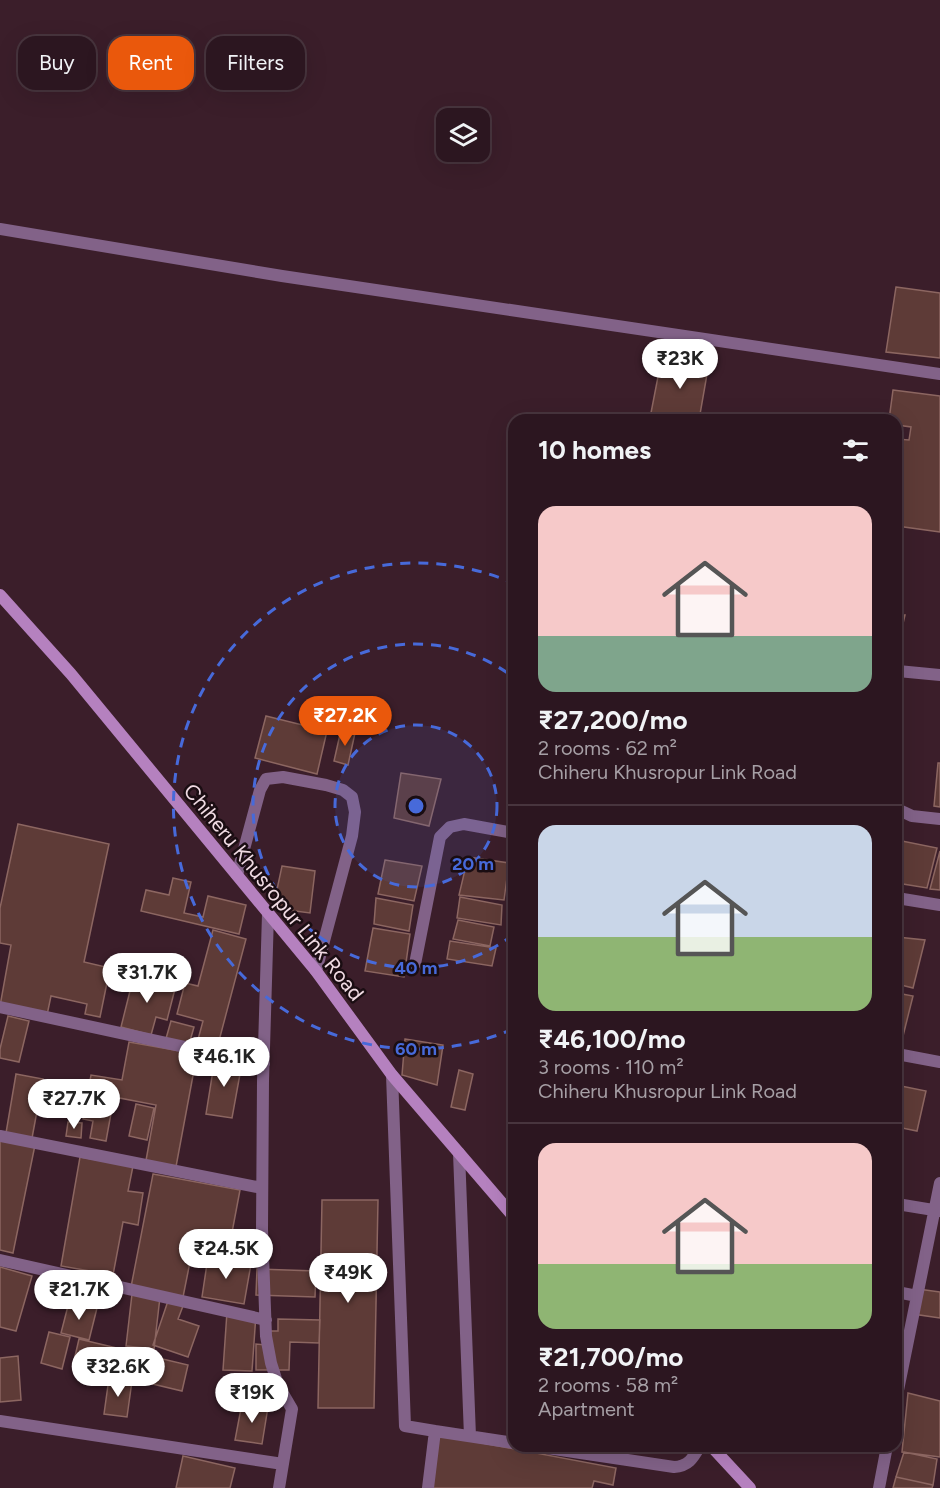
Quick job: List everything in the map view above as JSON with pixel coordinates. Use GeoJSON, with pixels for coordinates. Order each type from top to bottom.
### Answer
{"type":"FeatureCollection","features":[{"type":"Feature","properties":{"kind":"street"},"geometry":{"type":"LineString","coordinates":[[0,229],[282,276],[940,374]]}},
{"type":"Feature","properties":{"kind":"street","name":"Chiheru Khusropur Link Road"},"geometry":{"type":"LineString","coordinates":[[0,595],[72,674],[316,971],[392,1075],[508,1210]]}},
{"type":"Feature","properties":{"kind":"street"},"geometry":{"type":"LineString","coordinates":[[902,672],[940,675]]}},
{"type":"Feature","properties":{"kind":"street"},"geometry":{"type":"LineString","coordinates":[[237,875],[260,790],[266,779],[283,777],[326,785],[343,790],[352,797],[355,812],[352,836],[316,971]]}},
{"type":"Feature","properties":{"kind":"street"},"geometry":{"type":"LineString","coordinates":[[902,811],[912,816],[940,819]]}},
{"type":"Feature","properties":{"kind":"street"},"geometry":{"type":"LineString","coordinates":[[415,964],[440,837],[450,827],[464,824],[508,832]]}},
{"type":"Feature","properties":{"kind":"street"},"geometry":{"type":"LineString","coordinates":[[902,899],[940,905]]}},
{"type":"Feature","properties":{"kind":"street"},"geometry":{"type":"LineString","coordinates":[[268,914],[262,1188],[266,1336],[271,1363],[285,1398],[292,1408],[279,1488]]}},
{"type":"Feature","properties":{"kind":"street"},"geometry":{"type":"LineString","coordinates":[[0,1007],[264,1064]]}},
{"type":"Feature","properties":{"kind":"street"},"geometry":{"type":"LineString","coordinates":[[902,1055],[940,1062]]}},
{"type":"Feature","properties":{"kind":"street"},"geometry":{"type":"LineString","coordinates":[[392,1075],[405,1426],[508,1442]]}},
{"type":"Feature","properties":{"kind":"street"},"geometry":{"type":"LineString","coordinates":[[0,1136],[262,1188]]}},
{"type":"Feature","properties":{"kind":"street"},"geometry":{"type":"LineString","coordinates":[[459,1153],[470,1436]]}},
{"type":"Feature","properties":{"kind":"street"},"geometry":{"type":"LineString","coordinates":[[902,1370],[937,1210],[940,1183]]}},
{"type":"Feature","properties":{"kind":"street"},"geometry":{"type":"LineString","coordinates":[[902,1205],[937,1210]]}},
{"type":"Feature","properties":{"kind":"street"},"geometry":{"type":"LineString","coordinates":[[0,1260],[266,1320]]}},
{"type":"Feature","properties":{"kind":"street"},"geometry":{"type":"LineString","coordinates":[[902,1293],[917,1296]]}},
{"type":"Feature","properties":{"kind":"street"},"geometry":{"type":"LineString","coordinates":[[0,1421],[284,1464]]}},
{"type":"Feature","properties":{"kind":"street"},"geometry":{"type":"LineString","coordinates":[[428,1488],[435,1431]]}},
{"type":"Feature","properties":{"kind":"street"},"geometry":{"type":"LineString","coordinates":[[574,1452],[682,1467],[690,1462],[696,1452]]}},
{"type":"Feature","properties":{"kind":"street"},"geometry":{"type":"LineString","coordinates":[[717,1452],[750,1488]]}},
{"type":"Feature","properties":{"kind":"street"},"geometry":{"type":"LineString","coordinates":[[879,1488],[886,1452]]}},
{"type":"Feature","properties":{"kind":"building"},"geometry":{"type":"Polygon","coordinates":[[[896,287],[940,293],[940,358],[886,352],[896,287]]]}},
{"type":"Feature","properties":{"kind":"building"},"geometry":{"type":"Polygon","coordinates":[[[662,356],[709,363],[700,414],[651,414],[662,356]]]}},
{"type":"Feature","properties":{"kind":"building"},"geometry":{"type":"Polygon","coordinates":[[[893,390],[940,396],[940,532],[902,527],[902,439],[909,440],[911,427],[902,426],[902,414],[890,414],[893,390]]]}},
{"type":"Feature","properties":{"kind":"building"},"geometry":{"type":"Polygon","coordinates":[[[266,716],[327,731],[317,774],[255,758],[266,716]]]}},
{"type":"Feature","properties":{"kind":"building"},"geometry":{"type":"Polygon","coordinates":[[[341,730],[355,733],[348,765],[334,761],[341,730]]]}},
{"type":"Feature","properties":{"kind":"building"},"geometry":{"type":"Polygon","coordinates":[[[938,763],[940,763],[940,807],[934,806],[938,763]]]}},
{"type":"Feature","properties":{"kind":"building"},"geometry":{"type":"Polygon","coordinates":[[[401,773],[441,779],[429,826],[394,818],[401,773]]]}},
{"type":"Feature","properties":{"kind":"building"},"geometry":{"type":"Polygon","coordinates":[[[18,824],[109,844],[84,962],[110,968],[100,1017],[85,1014],[87,1004],[51,996],[47,1015],[0,1006],[11,945],[0,943],[0,908],[18,824]]]}},
{"type":"Feature","properties":{"kind":"building"},"geometry":{"type":"Polygon","coordinates":[[[902,841],[937,848],[927,888],[902,884],[902,841]]]}},
{"type":"Feature","properties":{"kind":"building"},"geometry":{"type":"Polygon","coordinates":[[[940,851],[940,890],[930,889],[940,851]]]}},
{"type":"Feature","properties":{"kind":"building"},"geometry":{"type":"Polygon","coordinates":[[[468,857],[508,863],[504,900],[459,895],[468,857]]]}},
{"type":"Feature","properties":{"kind":"building"},"geometry":{"type":"Polygon","coordinates":[[[385,860],[422,866],[414,901],[378,894],[385,860]]]}},
{"type":"Feature","properties":{"kind":"building"},"geometry":{"type":"Polygon","coordinates":[[[282,866],[315,871],[310,913],[273,908],[282,866]]]}},
{"type":"Feature","properties":{"kind":"building"},"geometry":{"type":"Polygon","coordinates":[[[173,878],[191,882],[184,913],[203,917],[208,896],[246,905],[239,934],[141,911],[146,890],[169,895],[173,878]]]}},
{"type":"Feature","properties":{"kind":"building"},"geometry":{"type":"Polygon","coordinates":[[[460,897],[502,905],[501,925],[457,918],[460,897]]]}},
{"type":"Feature","properties":{"kind":"building"},"geometry":{"type":"Polygon","coordinates":[[[376,898],[413,905],[409,931],[374,924],[376,898]]]}},
{"type":"Feature","properties":{"kind":"building"},"geometry":{"type":"Polygon","coordinates":[[[458,920],[494,927],[490,946],[453,939],[458,920]]]}},
{"type":"Feature","properties":{"kind":"building"},"geometry":{"type":"Polygon","coordinates":[[[373,928],[410,934],[404,977],[365,971],[373,928]]]}},
{"type":"Feature","properties":{"kind":"building"},"geometry":{"type":"Polygon","coordinates":[[[213,930],[246,939],[216,1052],[196,1047],[203,1021],[177,1014],[185,983],[198,986],[213,930]]]}},
{"type":"Feature","properties":{"kind":"building"},"geometry":{"type":"Polygon","coordinates":[[[902,938],[925,940],[913,988],[902,985],[902,938]]]}},
{"type":"Feature","properties":{"kind":"building"},"geometry":{"type":"Polygon","coordinates":[[[450,941],[496,948],[492,966],[447,959],[450,941]]]}},
{"type":"Feature","properties":{"kind":"building"},"geometry":{"type":"Polygon","coordinates":[[[134,975],[176,985],[167,1020],[156,1017],[151,1035],[121,1027],[134,975]]]}},
{"type":"Feature","properties":{"kind":"building"},"geometry":{"type":"Polygon","coordinates":[[[902,994],[913,996],[902,1040],[902,994]]]}},
{"type":"Feature","properties":{"kind":"building"},"geometry":{"type":"Polygon","coordinates":[[[8,1016],[29,1021],[19,1062],[0,1058],[8,1016]]]}},
{"type":"Feature","properties":{"kind":"building"},"geometry":{"type":"Polygon","coordinates":[[[171,1021],[194,1027],[188,1048],[165,1042],[171,1021]]]}},
{"type":"Feature","properties":{"kind":"building"},"geometry":{"type":"Polygon","coordinates":[[[405,1039],[443,1045],[437,1085],[402,1075],[405,1039]]]}},
{"type":"Feature","properties":{"kind":"building"},"geometry":{"type":"Polygon","coordinates":[[[129,1042],[197,1054],[175,1172],[145,1166],[156,1105],[114,1097],[106,1141],[90,1138],[93,1121],[83,1119],[91,1075],[122,1080],[129,1042]]]}},
{"type":"Feature","properties":{"kind":"building"},"geometry":{"type":"Polygon","coordinates":[[[215,1058],[242,1063],[232,1118],[206,1114],[215,1058]]]}},
{"type":"Feature","properties":{"kind":"building"},"geometry":{"type":"Polygon","coordinates":[[[459,1070],[473,1074],[465,1110],[451,1107],[459,1070]]]}},
{"type":"Feature","properties":{"kind":"building"},"geometry":{"type":"Polygon","coordinates":[[[16,1074],[43,1079],[32,1138],[6,1133],[16,1074]]]}},
{"type":"Feature","properties":{"kind":"building"},"geometry":{"type":"Polygon","coordinates":[[[902,1086],[926,1091],[917,1131],[902,1128],[902,1086]]]}},
{"type":"Feature","properties":{"kind":"building"},"geometry":{"type":"Polygon","coordinates":[[[136,1104],[154,1108],[147,1140],[129,1136],[136,1104]]]}},
{"type":"Feature","properties":{"kind":"building"},"geometry":{"type":"Polygon","coordinates":[[[68,1122],[82,1123],[81,1138],[66,1136],[68,1122]]]}},
{"type":"Feature","properties":{"kind":"building"},"geometry":{"type":"Polygon","coordinates":[[[0,1139],[35,1145],[13,1253],[0,1250],[0,1139]]]}},
{"type":"Feature","properties":{"kind":"building"},"geometry":{"type":"Polygon","coordinates":[[[80,1157],[133,1166],[128,1191],[143,1193],[138,1225],[123,1222],[113,1275],[61,1266],[80,1157]]]}},
{"type":"Feature","properties":{"kind":"building"},"geometry":{"type":"Polygon","coordinates":[[[153,1174],[240,1190],[227,1259],[209,1255],[211,1245],[194,1242],[183,1297],[131,1287],[153,1174]]]}},
{"type":"Feature","properties":{"kind":"building"},"geometry":{"type":"Polygon","coordinates":[[[322,1200],[378,1200],[374,1408],[318,1408],[322,1200]]]}},
{"type":"Feature","properties":{"kind":"building"},"geometry":{"type":"Polygon","coordinates":[[[208,1257],[251,1264],[244,1304],[202,1297],[208,1257]]]}},
{"type":"Feature","properties":{"kind":"building"},"geometry":{"type":"Polygon","coordinates":[[[0,1267],[32,1276],[16,1331],[0,1327],[0,1267]]]}},
{"type":"Feature","properties":{"kind":"building"},"geometry":{"type":"Polygon","coordinates":[[[257,1269],[316,1271],[315,1297],[256,1295],[257,1269]]]}},
{"type":"Feature","properties":{"kind":"building"},"geometry":{"type":"Polygon","coordinates":[[[52,1275],[76,1282],[69,1305],[45,1297],[52,1275]]]}},
{"type":"Feature","properties":{"kind":"building"},"geometry":{"type":"Polygon","coordinates":[[[78,1281],[101,1288],[96,1305],[73,1299],[78,1281]]]}},
{"type":"Feature","properties":{"kind":"building"},"geometry":{"type":"Polygon","coordinates":[[[918,1289],[940,1292],[940,1318],[913,1314],[918,1289]]]}},
{"type":"Feature","properties":{"kind":"building"},"geometry":{"type":"Polygon","coordinates":[[[132,1294],[160,1297],[154,1349],[126,1346],[132,1294]]]}},
{"type":"Feature","properties":{"kind":"building"},"geometry":{"type":"Polygon","coordinates":[[[168,1301],[183,1306],[178,1319],[199,1326],[188,1357],[153,1345],[168,1301]]]}},
{"type":"Feature","properties":{"kind":"building"},"geometry":{"type":"Polygon","coordinates":[[[69,1302],[97,1308],[89,1340],[61,1333],[69,1302]]]}},
{"type":"Feature","properties":{"kind":"building"},"geometry":{"type":"Polygon","coordinates":[[[227,1312],[256,1314],[252,1371],[223,1370],[227,1312]]]}},
{"type":"Feature","properties":{"kind":"building"},"geometry":{"type":"Polygon","coordinates":[[[278,1319],[320,1320],[319,1343],[290,1342],[289,1370],[256,1370],[256,1344],[266,1345],[267,1331],[278,1331],[278,1319]]]}},
{"type":"Feature","properties":{"kind":"building"},"geometry":{"type":"Polygon","coordinates":[[[49,1332],[70,1337],[62,1369],[41,1363],[49,1332]]]}},
{"type":"Feature","properties":{"kind":"building"},"geometry":{"type":"Polygon","coordinates":[[[79,1339],[188,1365],[182,1391],[73,1365],[79,1339]]]}},
{"type":"Feature","properties":{"kind":"building"},"geometry":{"type":"Polygon","coordinates":[[[18,1356],[21,1400],[0,1402],[0,1358],[18,1356]]]}},
{"type":"Feature","properties":{"kind":"building"},"geometry":{"type":"Polygon","coordinates":[[[109,1378],[132,1381],[127,1417],[104,1414],[109,1378]]]}},
{"type":"Feature","properties":{"kind":"building"},"geometry":{"type":"Polygon","coordinates":[[[908,1393],[940,1401],[940,1457],[902,1452],[908,1393]]]}},
{"type":"Feature","properties":{"kind":"building"},"geometry":{"type":"Polygon","coordinates":[[[242,1403],[268,1407],[262,1444],[235,1440],[242,1403]]]}},
{"type":"Feature","properties":{"kind":"building"},"geometry":{"type":"Polygon","coordinates":[[[434,1434],[508,1448],[508,1452],[530,1452],[616,1468],[613,1485],[594,1481],[592,1488],[424,1488],[434,1434]]]}},
{"type":"Feature","properties":{"kind":"building"},"geometry":{"type":"Polygon","coordinates":[[[904,1452],[937,1459],[933,1485],[896,1477],[904,1452]]]}},
{"type":"Feature","properties":{"kind":"building"},"geometry":{"type":"Polygon","coordinates":[[[183,1456],[235,1468],[230,1488],[176,1488],[183,1456]]]}},
{"type":"Feature","properties":{"kind":"building"},"geometry":{"type":"Polygon","coordinates":[[[896,1477],[933,1485],[932,1488],[893,1488],[896,1477]]]}}]}
